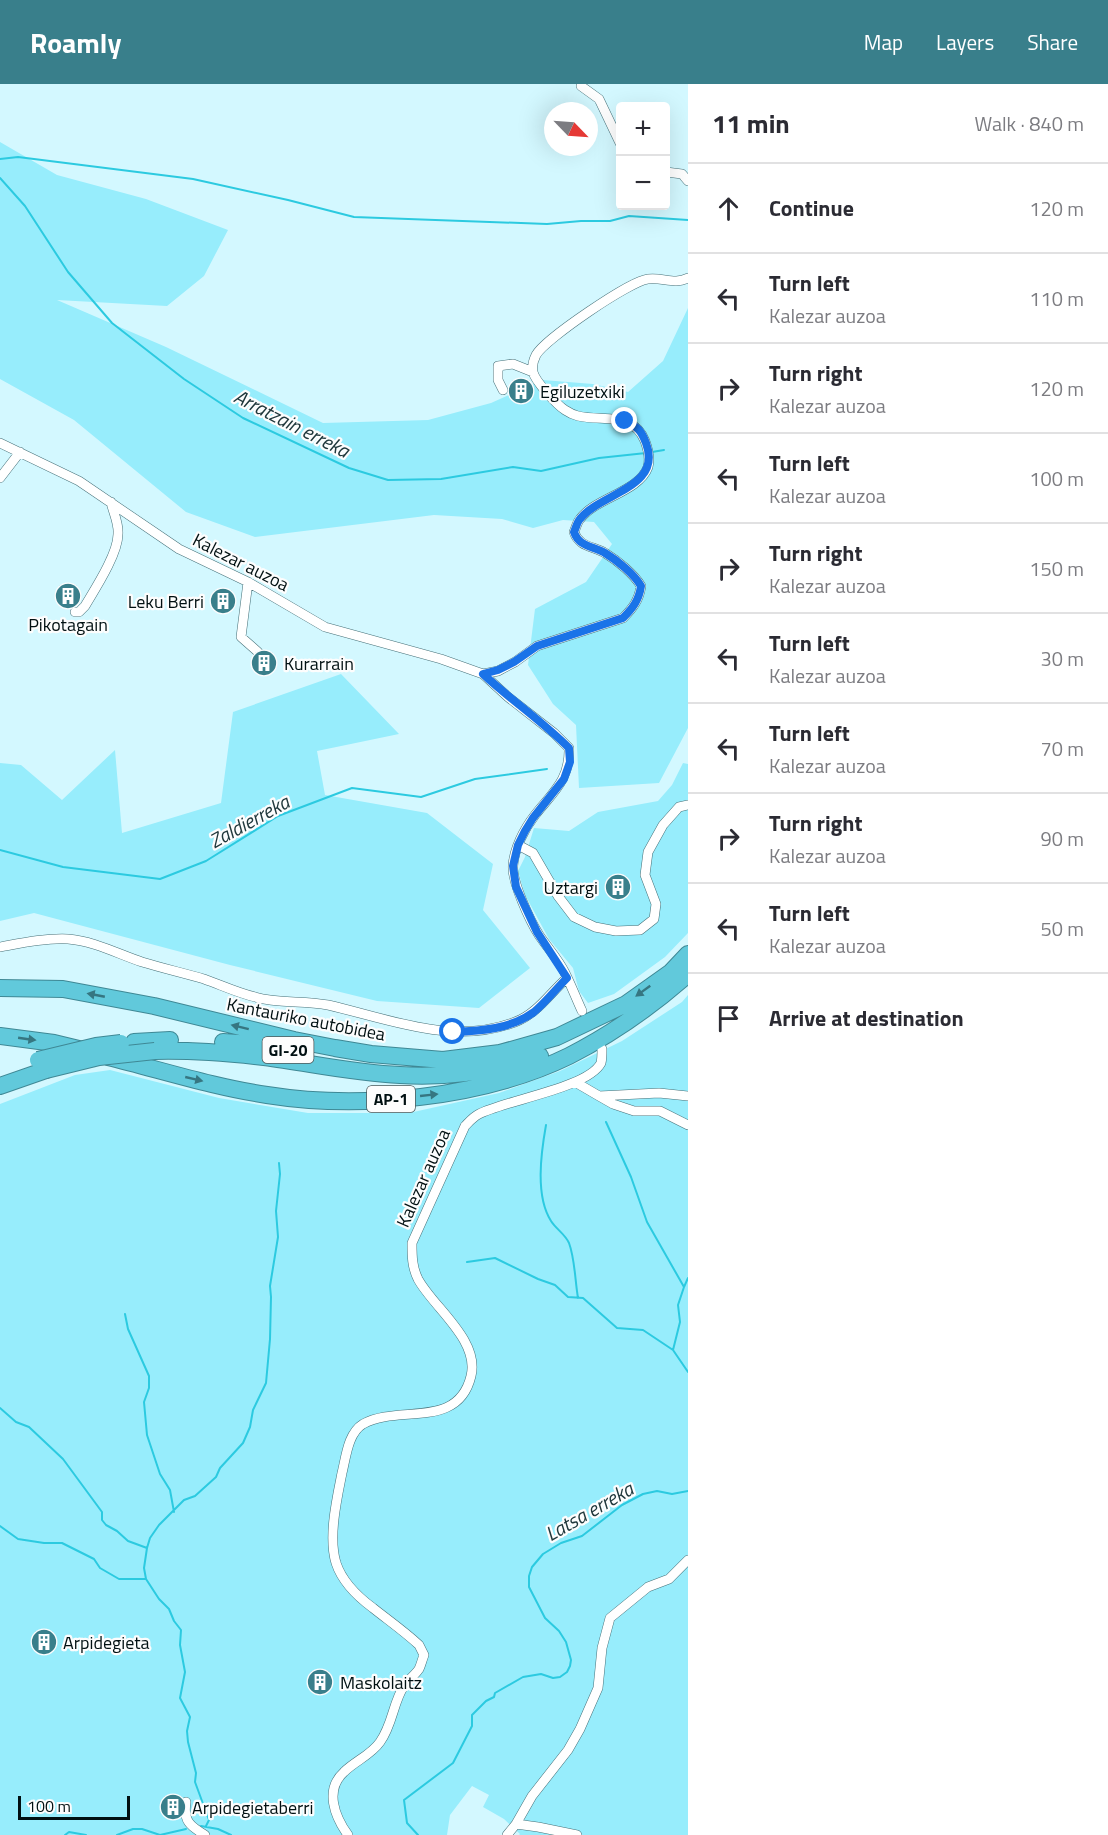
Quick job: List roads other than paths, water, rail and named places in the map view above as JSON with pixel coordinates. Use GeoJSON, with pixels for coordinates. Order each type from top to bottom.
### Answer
{"type":"FeatureCollection","features":[{"type":"Feature","properties":{"kind":"highway","name":"Kantauriko autobidea"},"geometry":{"type":"LineString","coordinates":[[0,988],[63,989],[154,1006],[294,1041],[371,1054],[442,1060],[500,1053],[557,1037],[626,1004],[671,972],[688,954]]}},
{"type":"Feature","properties":{"kind":"highway"},"geometry":{"type":"LineString","coordinates":[[633,1018],[688,974]]}},
{"type":"Feature","properties":{"kind":"highway","name":"GI-20"},"geometry":{"type":"LineString","coordinates":[[0,1074],[99,1057],[155,1051],[188,1051],[255,1056],[336,1069],[400,1075],[454,1074],[529,1060],[633,1018]]}},
{"type":"Feature","properties":{"kind":"highway","name":"AP-1"},"geometry":{"type":"LineString","coordinates":[[0,1036],[54,1043],[266,1095],[322,1101],[380,1101],[452,1093],[530,1071],[568,1056],[633,1018]]}},
{"type":"Feature","properties":{"kind":"highway","name":"GI-20"},"geometry":{"type":"LineString","coordinates":[[0,1086],[42,1065],[96,1046],[162,1039],[252,1044],[368,1061],[442,1060]]}},
{"type":"Feature","properties":{"kind":"street"},"geometry":{"type":"LineString","coordinates":[[581,86],[599,99],[616,133]]}},
{"type":"Feature","properties":{"kind":"street"},"geometry":{"type":"LineString","coordinates":[[670,173],[681,174],[688,181]]}},
{"type":"Feature","properties":{"kind":"street"},"geometry":{"type":"LineString","coordinates":[[483,674],[514,662],[537,646],[623,618],[633,609],[641,586],[636,579],[605,553],[577,539],[574,532],[580,519],[596,506],[638,482],[648,468],[648,453],[643,435],[637,426],[625,421],[578,416],[564,410],[535,378],[532,367],[535,356],[543,346],[620,292],[647,279],[680,282],[688,278]]}},
{"type":"Feature","properties":{"kind":"street"},"geometry":{"type":"LineString","coordinates":[[503,390],[498,380],[498,366],[513,364],[533,372]]}},
{"type":"Feature","properties":{"kind":"street","name":"Kalezar auzoa"},"geometry":{"type":"LineString","coordinates":[[0,443],[79,481],[180,549],[248,582],[325,627],[441,659],[483,674],[554,733],[569,748],[570,762],[564,779],[533,818],[518,845],[513,866],[516,887],[537,932],[567,978],[582,1011]]}},
{"type":"Feature","properties":{"kind":"street"},"geometry":{"type":"LineString","coordinates":[[0,478],[20,452]]}},
{"type":"Feature","properties":{"kind":"street"},"geometry":{"type":"LineString","coordinates":[[75,612],[79,612],[85,606],[111,558],[118,537],[118,527],[111,502]]}},
{"type":"Feature","properties":{"kind":"street"},"geometry":{"type":"LineString","coordinates":[[248,582],[241,637],[258,652]]}},
{"type":"Feature","properties":{"kind":"street"},"geometry":{"type":"LineString","coordinates":[[518,845],[532,853],[558,896],[574,917],[595,927],[616,931],[640,930],[654,919],[656,904],[645,874],[648,852],[663,825],[679,807],[688,805]]}},
{"type":"Feature","properties":{"kind":"street"},"geometry":{"type":"LineString","coordinates":[[0,947],[40,940],[68,939],[92,944],[255,997],[274,1001],[326,1004],[415,1027],[453,1032],[483,1031],[517,1022],[536,1011],[567,978]]}},
{"type":"Feature","properties":{"kind":"street","name":"Kalezar auzoa"},"geometry":{"type":"LineString","coordinates":[[348,1835],[339,1822],[332,1799],[336,1782],[344,1772],[379,1744],[390,1726],[403,1687],[419,1670],[424,1656],[419,1645],[354,1591],[336,1564],[333,1534],[338,1493],[346,1456],[353,1434],[362,1425],[378,1418],[444,1410],[468,1387],[472,1372],[472,1358],[459,1332],[418,1279],[412,1261],[412,1243],[465,1126],[476,1116],[491,1108],[575,1082],[591,1074],[601,1062],[603,1049]]}},
{"type":"Feature","properties":{"kind":"street"},"geometry":{"type":"LineString","coordinates":[[575,1082],[613,1104],[634,1111],[660,1111],[688,1125]]}},
{"type":"Feature","properties":{"kind":"street"},"geometry":{"type":"LineString","coordinates":[[599,1096],[659,1093],[688,1096]]}},
{"type":"Feature","properties":{"kind":"street"},"geometry":{"type":"LineString","coordinates":[[507,1835],[532,1796],[568,1750],[580,1729],[598,1688],[602,1648],[610,1618],[648,1587],[669,1579],[688,1560]]}},
{"type":"Feature","properties":{"kind":"street"},"geometry":{"type":"LineString","coordinates":[[186,1802],[184,1812],[187,1820],[205,1835]]}},
{"type":"Feature","properties":{"kind":"street"},"geometry":{"type":"LineString","coordinates":[[516,1824],[577,1835]]}},
{"type":"Feature","properties":{"kind":"waterway","name":"Arratzain erreka"},"geometry":{"type":"LineString","coordinates":[[0,159],[18,157],[193,179],[354,217],[547,224],[610,221],[629,216],[688,220]]}},
{"type":"Feature","properties":{"kind":"waterway","name":"Arratzain erreka"},"geometry":{"type":"LineString","coordinates":[[0,178],[25,206],[68,272],[112,323],[184,379],[243,418],[349,468],[388,480],[441,479],[513,467],[541,471],[599,458],[646,453]]}},
{"type":"Feature","properties":{"kind":"waterway","name":"Arratzain erreka"},"geometry":{"type":"LineString","coordinates":[[652,452],[664,450]]}},
{"type":"Feature","properties":{"kind":"waterway","name":"Zaldierreka"},"geometry":{"type":"LineString","coordinates":[[0,850],[63,867],[160,879],[206,861],[278,816],[352,788],[421,797],[475,779],[547,769]]}},
{"type":"Feature","properties":{"kind":"waterway"},"geometry":{"type":"LineString","coordinates":[[606,1122],[631,1177],[647,1222],[684,1287]]}},
{"type":"Feature","properties":{"kind":"waterway"},"geometry":{"type":"LineString","coordinates":[[546,1125],[541,1161],[543,1199],[551,1221],[569,1243],[578,1298]]}},
{"type":"Feature","properties":{"kind":"waterway"},"geometry":{"type":"LineString","coordinates":[[206,1826],[209,1820],[195,1782],[196,1773],[188,1742],[187,1731],[190,1717],[180,1698],[185,1672],[180,1645],[181,1630],[169,1609],[159,1599],[146,1579],[144,1568],[150,1538],[159,1525],[184,1500],[195,1496],[216,1477],[220,1468],[243,1443],[250,1427],[253,1410],[266,1383],[270,1339],[270,1286],[278,1237],[276,1211],[279,1163]]}},
{"type":"Feature","properties":{"kind":"waterway"},"geometry":{"type":"LineString","coordinates":[[467,1262],[495,1258],[555,1285],[568,1297],[583,1298],[617,1328],[643,1330],[673,1350],[688,1372]]}},
{"type":"Feature","properties":{"kind":"waterway"},"geometry":{"type":"LineString","coordinates":[[673,1350],[680,1322],[678,1305],[688,1278]]}},
{"type":"Feature","properties":{"kind":"waterway"},"geometry":{"type":"LineString","coordinates":[[125,1314],[128,1329],[149,1376],[149,1388],[144,1402],[147,1435],[160,1474],[170,1490],[174,1512]]}},
{"type":"Feature","properties":{"kind":"waterway"},"geometry":{"type":"LineString","coordinates":[[0,1408],[16,1422],[29,1427],[63,1459],[102,1512],[102,1520],[106,1525],[128,1541],[147,1548]]}},
{"type":"Feature","properties":{"kind":"waterway","name":"Latsa erreka"},"geometry":{"type":"LineString","coordinates":[[418,1835],[407,1823],[404,1800],[453,1763],[472,1726],[472,1715],[486,1701],[494,1697],[495,1693],[523,1677],[541,1674],[553,1678],[560,1677],[567,1672],[570,1666],[571,1660],[566,1642],[559,1631],[545,1618],[529,1587],[532,1567],[543,1554],[561,1543],[582,1536],[622,1505],[643,1494],[657,1491],[672,1494],[688,1491]]}},
{"type":"Feature","properties":{"kind":"waterway"},"geometry":{"type":"LineString","coordinates":[[0,1526],[18,1539],[62,1543],[94,1559],[100,1568],[119,1579],[146,1579]]}},
{"type":"Feature","properties":{"kind":"waterway","name":"Arpidegieta"},"geometry":{"type":"LineString","coordinates":[[201,1826],[218,1829],[231,1835]]}},
{"type":"Feature","properties":{"kind":"waterway"},"geometry":{"type":"LineString","coordinates":[[117,1835],[133,1829],[142,1829],[160,1835],[186,1829]]}},
{"type":"Feature","properties":{"kind":"waterway"},"geometry":{"type":"LineString","coordinates":[[65,1835],[69,1832],[86,1835]]}},
{"type":"Feature","properties":{"kind":"place","name":"Egiluzetxiki"},"geometry":{"type":"Point","coordinates":[521,391]}},
{"type":"Feature","properties":{"kind":"place","name":"Pikotagain"},"geometry":{"type":"Point","coordinates":[68,596]}},
{"type":"Feature","properties":{"kind":"place","name":"Leku Berri"},"geometry":{"type":"Point","coordinates":[223,601]}},
{"type":"Feature","properties":{"kind":"place","name":"Kurarrain"},"geometry":{"type":"Point","coordinates":[264,663]}},
{"type":"Feature","properties":{"kind":"place","name":"Uztargi"},"geometry":{"type":"Point","coordinates":[618,887]}},
{"type":"Feature","properties":{"kind":"place","name":"Arpidegieta"},"geometry":{"type":"Point","coordinates":[44,1642]}},
{"type":"Feature","properties":{"kind":"place","name":"Maskolaitz"},"geometry":{"type":"Point","coordinates":[320,1682]}},
{"type":"Feature","properties":{"kind":"place","name":"Arpidegietaberri"},"geometry":{"type":"Point","coordinates":[173,1807]}}]}
